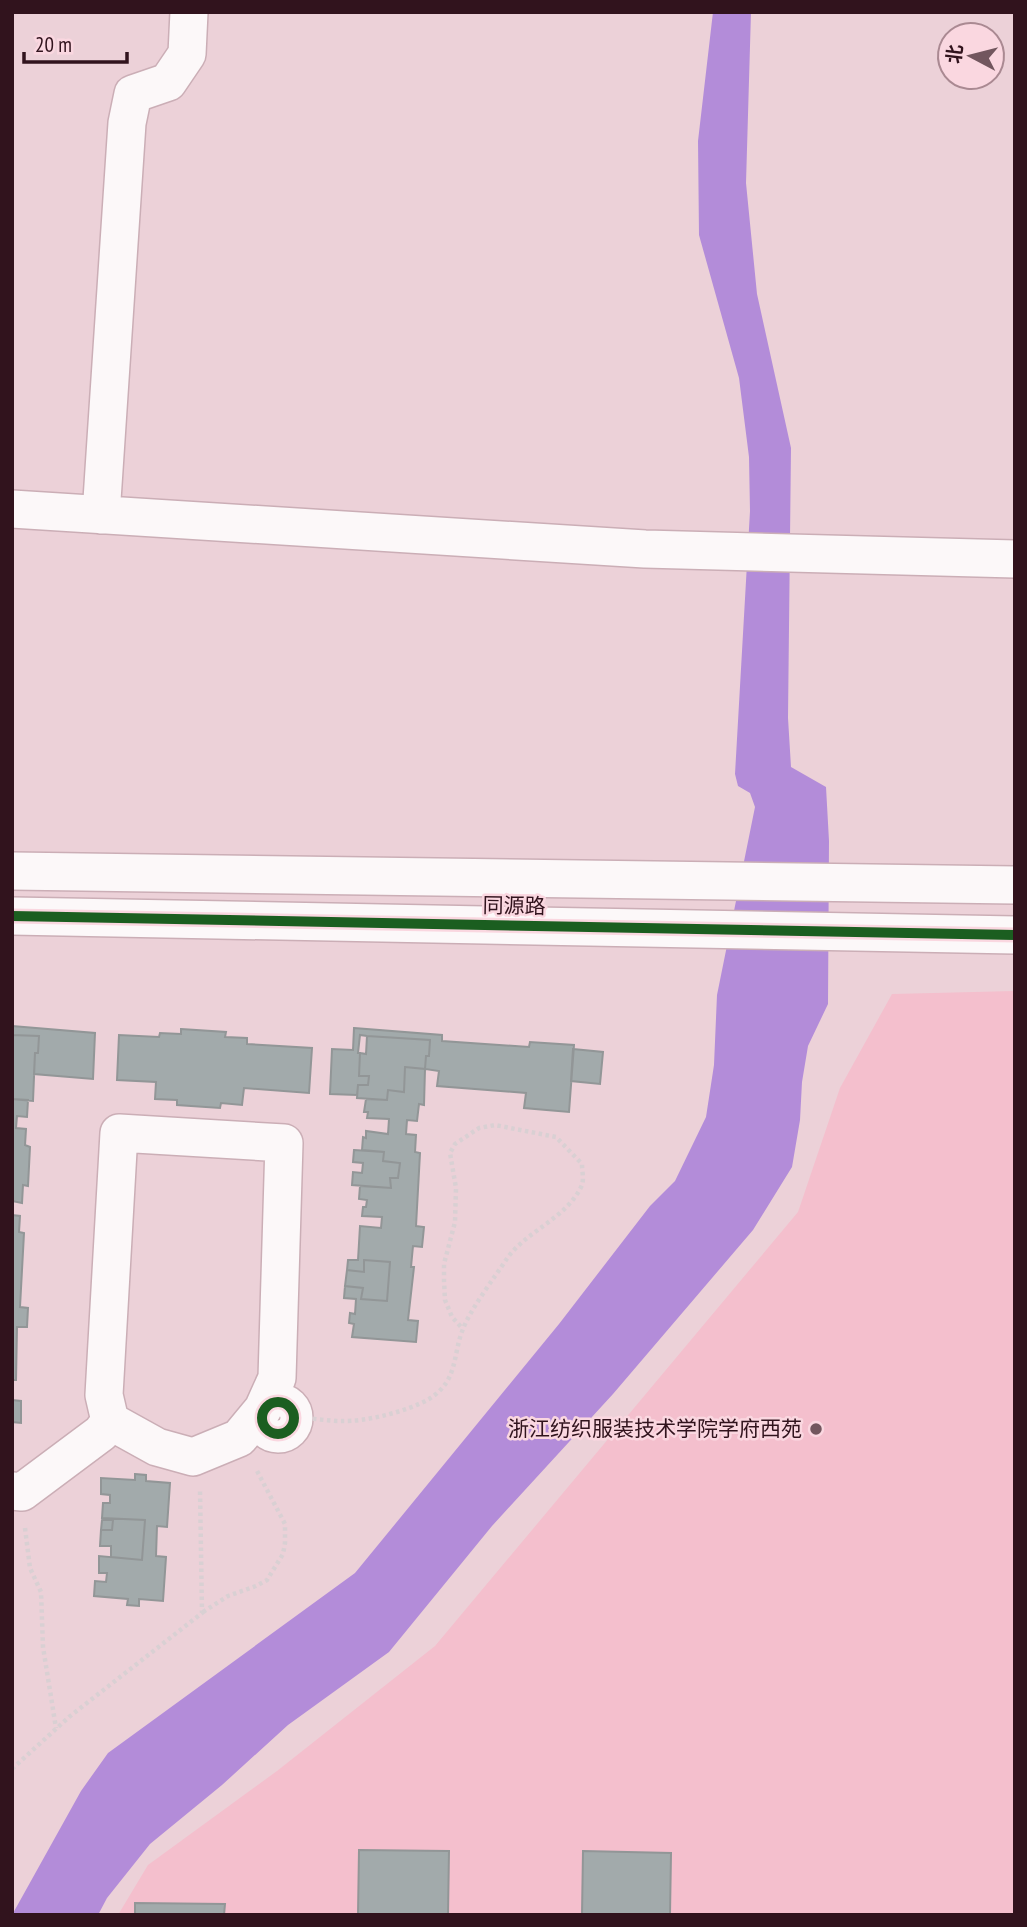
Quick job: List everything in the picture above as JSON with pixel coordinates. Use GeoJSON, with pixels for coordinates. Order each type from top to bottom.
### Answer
{"type":"FeatureCollection","features":[{"type":"Feature","properties":{"kind":"street"},"geometry":{"type":"LineString","coordinates":[[101,515],[127,123],[133,94],[168,82],[187,54],[189,12]]}},
{"type":"Feature","properties":{"kind":"street"},"geometry":{"type":"LineString","coordinates":[[12,509],[645,549],[1015,559]]}},
{"type":"Feature","properties":{"kind":"street","name":"同源路"},"geometry":{"type":"LineString","coordinates":[[12,871],[1015,885]]}},
{"type":"Feature","properties":{"kind":"street","name":"同源路"},"geometry":{"type":"LineString","coordinates":[[12,916],[1015,935]]}},
{"type":"Feature","properties":{"kind":"street"},"geometry":{"type":"LineString","coordinates":[[120,1133],[284,1143],[275,1419],[193,1457],[157,1447],[110,1421],[104,1395],[104,1371],[120,1133]]}},
{"type":"Feature","properties":{"kind":"street"},"geometry":{"type":"LineString","coordinates":[[17,1491],[101,1433],[110,1421]]}},
{"type":"Feature","properties":{"kind":"path"},"geometry":{"type":"LineString","coordinates":[[12,1769],[56,1729],[202,1613],[228,1596],[267,1580],[283,1554],[285,1524],[255,1467],[255,1451],[275,1419],[343,1422],[414,1407],[432,1397],[444,1386],[457,1359],[463,1329],[508,1257],[573,1199],[583,1183],[582,1164],[556,1138],[495,1125],[479,1128],[455,1144],[450,1153],[456,1188],[455,1223],[444,1264],[445,1300],[452,1317],[463,1329]]}},
{"type":"Feature","properties":{"kind":"path"},"geometry":{"type":"LineString","coordinates":[[198,1455],[202,1613]]}},
{"type":"Feature","properties":{"kind":"path"},"geometry":{"type":"LineString","coordinates":[[17,1491],[30,1568],[41,1592],[43,1647],[56,1729]]}},
{"type":"Feature","properties":{"kind":"shaded area"},"geometry":{"type":"Polygon","coordinates":[[[713,12],[751,12],[746,183],[757,294],[791,448],[788,718],[791,767],[826,787],[829,841],[828,1004],[808,1046],[792,1167],[753,1230],[613,1394],[492,1526],[389,1652],[288,1725],[222,1785],[150,1844],[107,1898],[98,1915],[12,1915],[81,1791],[108,1753],[355,1573],[559,1324],[650,1206],[675,1181],[706,1117],[714,1065],[717,995],[755,807],[750,793],[738,786],[735,774],[750,511],[749,457],[739,378],[699,235],[698,141],[713,12]]]}},
{"type":"Feature","properties":{"kind":"shaded area","name":"浙江纺织服装技术学院学府西苑"},"geometry":{"type":"Polygon","coordinates":[[[1015,991],[1015,1915],[118,1915],[148,1865],[277,1771],[435,1646],[798,1212],[840,1088],[892,994],[1015,991]]]}},
{"type":"Feature","properties":{"kind":"building"},"geometry":{"type":"Polygon","coordinates":[[[12,1026],[95,1033],[93,1079],[34,1074],[39,1036],[12,1035],[12,1026]]]}},
{"type":"Feature","properties":{"kind":"building"},"geometry":{"type":"Polygon","coordinates":[[[354,1028],[442,1035],[442,1041],[529,1047],[530,1042],[574,1045],[569,1112],[524,1108],[526,1093],[437,1086],[439,1071],[425,1069],[430,1040],[360,1035],[359,1076],[369,1076],[368,1085],[358,1085],[357,1095],[330,1094],[332,1049],[353,1050],[354,1028]]]}},
{"type":"Feature","properties":{"kind":"building"},"geometry":{"type":"Polygon","coordinates":[[[181,1029],[226,1032],[225,1037],[247,1038],[247,1044],[312,1048],[309,1093],[244,1088],[242,1105],[221,1103],[220,1108],[177,1105],[177,1100],[155,1099],[156,1082],[117,1080],[119,1035],[159,1037],[160,1033],[181,1034],[181,1029]]]}},
{"type":"Feature","properties":{"kind":"building"},"geometry":{"type":"Polygon","coordinates":[[[12,1035],[39,1036],[38,1053],[35,1053],[33,1101],[12,1099],[12,1035]]]}},
{"type":"Feature","properties":{"kind":"building"},"geometry":{"type":"Polygon","coordinates":[[[367,1036],[430,1040],[425,1069],[405,1067],[404,1092],[388,1090],[387,1100],[357,1098],[358,1085],[368,1085],[369,1076],[359,1076],[360,1053],[366,1054],[367,1036]]]}},
{"type":"Feature","properties":{"kind":"building"},"geometry":{"type":"Polygon","coordinates":[[[573,1049],[603,1052],[600,1084],[571,1081],[573,1049]]]}},
{"type":"Feature","properties":{"kind":"building"},"geometry":{"type":"Polygon","coordinates":[[[405,1067],[425,1069],[424,1105],[419,1104],[417,1121],[407,1120],[406,1134],[416,1135],[415,1152],[420,1153],[416,1226],[424,1227],[422,1247],[413,1246],[411,1267],[414,1267],[408,1320],[418,1321],[416,1342],[352,1337],[354,1324],[349,1323],[350,1313],[355,1314],[356,1299],[344,1298],[345,1286],[363,1288],[361,1299],[387,1301],[390,1262],[364,1260],[364,1272],[347,1270],[348,1260],[358,1260],[360,1226],[381,1228],[382,1217],[362,1216],[367,1200],[359,1199],[360,1186],[391,1188],[390,1178],[398,1178],[400,1163],[383,1161],[384,1152],[362,1150],[366,1131],[388,1134],[389,1119],[367,1118],[368,1112],[364,1112],[366,1099],[387,1100],[388,1090],[404,1092],[405,1067]]]}},
{"type":"Feature","properties":{"kind":"building"},"geometry":{"type":"Polygon","coordinates":[[[12,1099],[28,1100],[27,1117],[17,1116],[16,1128],[26,1129],[25,1145],[30,1147],[28,1186],[23,1185],[22,1203],[12,1201],[12,1099]]]}},
{"type":"Feature","properties":{"kind":"building"},"geometry":{"type":"Polygon","coordinates":[[[354,1150],[384,1152],[383,1161],[400,1163],[398,1178],[390,1178],[391,1188],[352,1185],[353,1172],[362,1173],[363,1163],[353,1162],[354,1150]]]}},
{"type":"Feature","properties":{"kind":"building"},"geometry":{"type":"Polygon","coordinates":[[[12,1215],[20,1216],[19,1232],[24,1233],[20,1307],[28,1308],[27,1327],[17,1327],[16,1380],[13,1380],[12,1396],[12,1215]]]}},
{"type":"Feature","properties":{"kind":"building"},"geometry":{"type":"Polygon","coordinates":[[[364,1260],[390,1262],[387,1301],[361,1299],[363,1288],[345,1286],[347,1270],[364,1272],[364,1260]]]}},
{"type":"Feature","properties":{"kind":"building"},"geometry":{"type":"Polygon","coordinates":[[[12,1400],[21,1401],[21,1423],[12,1422],[12,1400]]]}},
{"type":"Feature","properties":{"kind":"building"},"geometry":{"type":"Polygon","coordinates":[[[135,1474],[146,1475],[146,1481],[170,1483],[167,1527],[157,1526],[156,1556],[166,1557],[163,1601],[139,1599],[139,1606],[127,1605],[128,1599],[94,1596],[95,1581],[106,1582],[107,1573],[99,1573],[99,1556],[142,1560],[145,1520],[102,1518],[103,1503],[110,1503],[110,1495],[101,1494],[101,1478],[135,1480],[135,1474]]]}},
{"type":"Feature","properties":{"kind":"building"},"geometry":{"type":"Polygon","coordinates":[[[102,1518],[145,1520],[142,1560],[111,1557],[111,1546],[100,1546],[101,1530],[112,1530],[113,1520],[102,1518]]]}},
{"type":"Feature","properties":{"kind":"building"},"geometry":{"type":"Polygon","coordinates":[[[102,1520],[113,1520],[112,1530],[101,1530],[102,1520]]]}},
{"type":"Feature","properties":{"kind":"building"},"geometry":{"type":"Polygon","coordinates":[[[359,1850],[449,1851],[448,1915],[358,1915],[359,1850]]]}},
{"type":"Feature","properties":{"kind":"building"},"geometry":{"type":"Polygon","coordinates":[[[583,1851],[671,1853],[670,1915],[582,1915],[583,1851]]]}},
{"type":"Feature","properties":{"kind":"building"},"geometry":{"type":"Polygon","coordinates":[[[135,1903],[225,1904],[224,1915],[135,1915],[135,1903]]]}},
{"type":"Feature","properties":{"kind":"cycle path"},"geometry":{"type":"LineString","coordinates":[[12,916],[1015,935]]}},
{"type":"Feature","properties":{"kind":"cycle path"},"geometry":{"type":"LineString","coordinates":[[278,1402],[289,1407],[294,1418],[289,1429],[278,1434],[267,1429],[262,1418],[267,1407],[278,1402]]}},
{"type":"Feature","properties":{"kind":"place","name":"浙江纺织服装技术学院学府西苑"},"geometry":{"type":"Point","coordinates":[816,1429]}}]}
